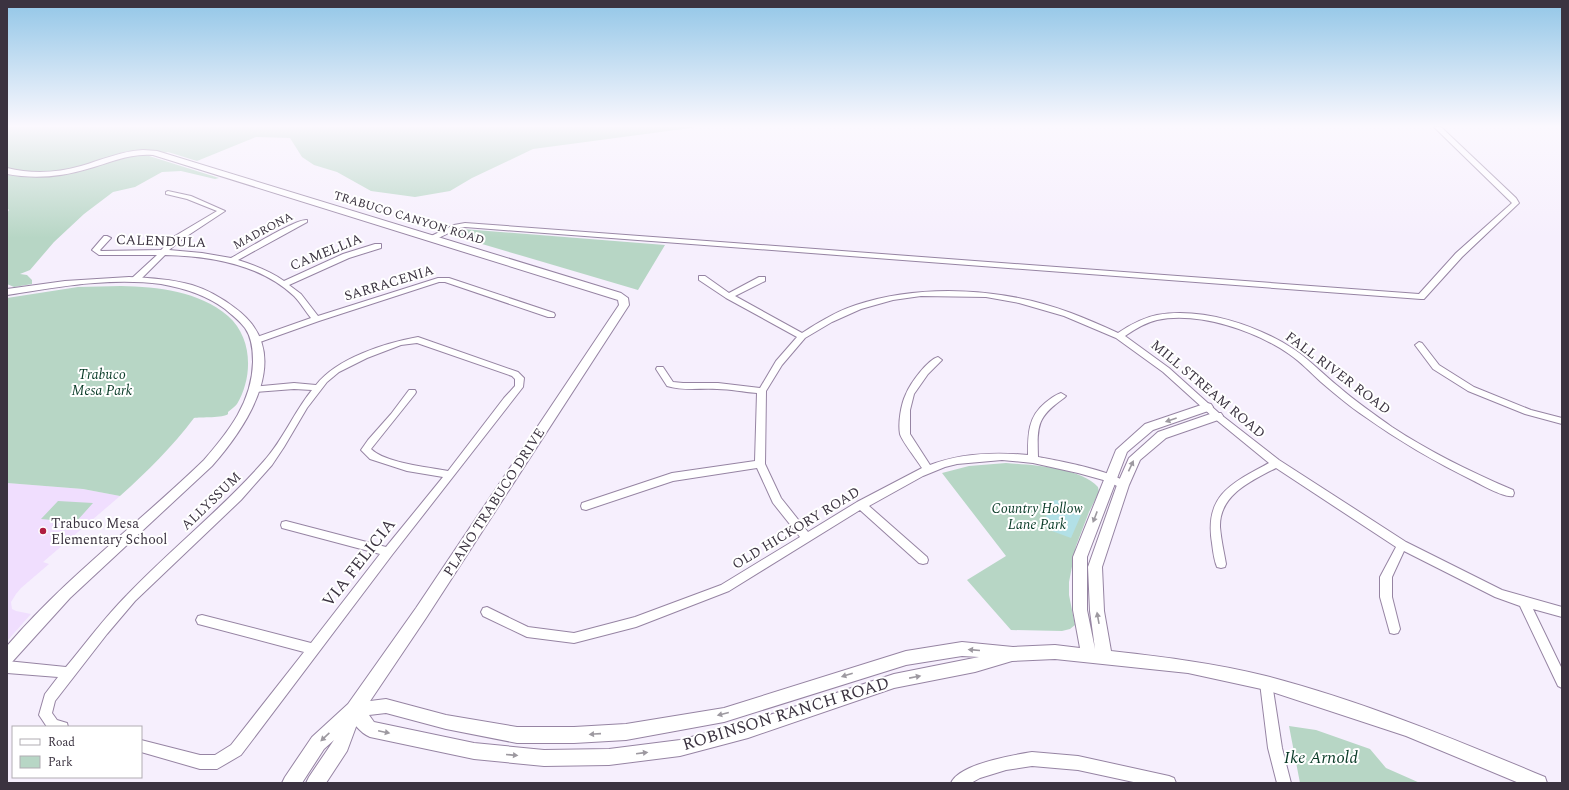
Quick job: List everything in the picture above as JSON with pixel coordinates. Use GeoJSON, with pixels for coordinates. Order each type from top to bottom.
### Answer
{"type":"FeatureCollection","features":[{"type":"Feature","properties":{"kind":"main road","name":"TRABUCO CANYON ROAD"},"geometry":{"type":"LineString","coordinates":[[7,171],[29,174],[65,171],[84,168],[96,164]]}},
{"type":"Feature","properties":{"kind":"main road","name":"TRABUCO CANYON ROAD"},"geometry":{"type":"LineString","coordinates":[[189,164],[617,294]]}},
{"type":"Feature","properties":{"kind":"main road","name":"PLANO TRABUCO DRIVE"},"geometry":{"type":"LineString","coordinates":[[291,783],[318,743],[354,710],[421,613],[624,305],[623,298],[617,294]]}},
{"type":"Feature","properties":{"kind":"main road","name":"PLANO TRABUCO DRIVE"},"geometry":{"type":"LineString","coordinates":[[316,783],[341,744],[354,710]]}},
{"type":"Feature","properties":{"kind":"street"},"geometry":{"type":"LineString","coordinates":[[431,238],[456,226],[465,225],[1421,297],[1459,255],[1516,203],[1514,199],[1476,164]]}},
{"type":"Feature","properties":{"kind":"street"},"geometry":{"type":"LineString","coordinates":[[135,280],[178,238],[222,211],[189,197],[168,193]]}},
{"type":"Feature","properties":{"kind":"street","name":"MADRONA"},"geometry":{"type":"LineString","coordinates":[[232,260],[285,230],[305,222]]}},
{"type":"Feature","properties":{"kind":"street","name":"CALENDULA"},"geometry":{"type":"LineString","coordinates":[[108,238],[96,250],[99,253],[164,252],[196,254],[232,260],[254,268],[284,284],[297,294],[316,319]]}},
{"type":"Feature","properties":{"kind":"street","name":"CAMELLIA"},"geometry":{"type":"LineString","coordinates":[[284,284],[346,256],[378,246]]}},
{"type":"Feature","properties":{"kind":"street"},"geometry":{"type":"LineString","coordinates":[[702,278],[729,296],[802,336]]}},
{"type":"Feature","properties":{"kind":"street"},"geometry":{"type":"LineString","coordinates":[[729,296],[762,279]]}},
{"type":"Feature","properties":{"kind":"street"},"geometry":{"type":"LineString","coordinates":[[7,292],[75,283],[135,280],[162,282],[186,287],[217,299],[231,307],[241,317],[251,328],[257,340],[260,363],[255,389],[248,407],[222,447],[203,469],[59,598],[7,656]]}},
{"type":"Feature","properties":{"kind":"street","name":"SARRACENIA"},"geometry":{"type":"LineString","coordinates":[[257,340],[316,319],[434,281],[442,280],[551,315]]}},
{"type":"Feature","properties":{"kind":"street","name":"MILL STREAM ROAD"},"geometry":{"type":"LineString","coordinates":[[807,539],[777,500],[760,464],[762,391],[779,363],[802,336],[830,320],[858,307],[893,298],[921,294],[950,293],[986,295],[1020,301],[1067,314],[1119,336],[1166,370],[1217,416],[1276,463],[1402,545],[1499,594],[1562,612]]}},
{"type":"Feature","properties":{"kind":"street","name":"FALL RIVER ROAD"},"geometry":{"type":"LineString","coordinates":[[1119,336],[1140,323],[1161,318],[1180,316],[1214,319],[1254,331],[1288,349],[1338,392],[1392,431],[1456,469],[1509,493]]}},
{"type":"Feature","properties":{"kind":"street","name":"ALLYSSUM"},"geometry":{"type":"LineString","coordinates":[[58,726],[53,725],[45,715],[49,698],[131,598],[254,480],[281,445],[304,406],[317,388],[336,370],[349,362],[385,347],[410,340],[418,340],[515,374],[520,378]]}},
{"type":"Feature","properties":{"kind":"street"},"geometry":{"type":"LineString","coordinates":[[1419,345],[1436,367],[1471,389],[1528,412],[1562,421]]}},
{"type":"Feature","properties":{"kind":"street"},"geometry":{"type":"LineString","coordinates":[[928,468],[905,434],[905,410],[910,394],[921,377],[938,360]]}},
{"type":"Feature","properties":{"kind":"street"},"geometry":{"type":"LineString","coordinates":[[660,369],[670,384],[683,386],[718,386],[762,391]]}},
{"type":"Feature","properties":{"kind":"street","name":"VIA FELICIA"},"geometry":{"type":"LineString","coordinates":[[142,746],[200,762],[217,762],[236,750],[388,552],[450,475],[507,400],[519,387],[520,378]]}},
{"type":"Feature","properties":{"kind":"street"},"geometry":{"type":"LineString","coordinates":[[255,389],[289,385],[306,385],[317,388]]}},
{"type":"Feature","properties":{"kind":"street"},"geometry":{"type":"LineString","coordinates":[[412,392],[394,416],[370,442],[366,450],[373,456],[407,467],[450,475]]}},
{"type":"Feature","properties":{"kind":"street"},"geometry":{"type":"LineString","coordinates":[[1033,459],[1032,440],[1034,420],[1047,405],[1061,396]]}},
{"type":"Feature","properties":{"kind":"street"},"geometry":{"type":"LineString","coordinates":[[1097,656],[1080,610],[1080,557],[1122,450],[1149,427],[1207,407]]}},
{"type":"Feature","properties":{"kind":"street"},"geometry":{"type":"LineString","coordinates":[[1097,656],[1095,567],[1123,484],[1135,458],[1162,435],[1217,416]]}},
{"type":"Feature","properties":{"kind":"street","name":"OLD HICKORY ROAD"},"geometry":{"type":"LineString","coordinates":[[487,612],[527,632],[574,638],[636,622],[725,588],[861,505],[928,468],[947,462],[972,458],[1002,456],[1033,459],[1052,462],[1110,478],[1123,484]]}},
{"type":"Feature","properties":{"kind":"street"},"geometry":{"type":"LineString","coordinates":[[1220,564],[1215,526],[1217,511],[1223,498],[1232,489],[1276,463]]}},
{"type":"Feature","properties":{"kind":"street"},"geometry":{"type":"LineString","coordinates":[[586,506],[672,477],[760,464]]}},
{"type":"Feature","properties":{"kind":"street"},"geometry":{"type":"LineString","coordinates":[[861,505],[924,560]]}},
{"type":"Feature","properties":{"kind":"street"},"geometry":{"type":"LineString","coordinates":[[286,525],[388,552]]}},
{"type":"Feature","properties":{"kind":"street"},"geometry":{"type":"LineString","coordinates":[[1394,629],[1386,597],[1386,577],[1402,545]]}},
{"type":"Feature","properties":{"kind":"street"},"geometry":{"type":"LineString","coordinates":[[1524,602],[1562,682]]}},
{"type":"Feature","properties":{"kind":"street"},"geometry":{"type":"LineString","coordinates":[[202,620],[314,649]]}},
{"type":"Feature","properties":{"kind":"street","name":"ROBINSON RANCH ROAD"},"geometry":{"type":"LineString","coordinates":[[354,710],[386,706],[446,722],[517,735],[574,735],[626,732],[724,715],[906,658],[962,649],[1013,654],[1055,652],[1188,666],[1266,683],[1407,729],[1539,783]]}},
{"type":"Feature","properties":{"kind":"street","name":"ROBINSON RANCH ROAD"},"geometry":{"type":"LineString","coordinates":[[354,710],[370,729],[474,751],[544,758],[609,757],[680,748],[748,730],[894,681],[975,665],[1013,654]]}},
{"type":"Feature","properties":{"kind":"street"},"geometry":{"type":"LineString","coordinates":[[7,666],[69,673]]}},
{"type":"Feature","properties":{"kind":"street"},"geometry":{"type":"LineString","coordinates":[[1266,683],[1275,748],[1284,783]]}},
{"type":"Feature","properties":{"kind":"street"},"geometry":{"type":"LineString","coordinates":[[958,783],[977,772],[1006,763],[1032,759],[1078,763],[1169,783]]}},
{"type":"Feature","properties":{"kind":"shaded area","name":"Trabuco Mesa Elementary School"},"geometry":{"type":"Polygon","coordinates":[[[7,483],[83,489],[120,496],[43,562],[49,564],[16,594],[11,602],[12,609],[31,614],[7,641],[7,483]]]}},
{"type":"Feature","properties":{"kind":"green space"},"geometry":{"type":"Polygon","coordinates":[[[7,164],[92,164],[72,169],[50,172],[28,172],[7,169],[7,164]]]}},
{"type":"Feature","properties":{"kind":"green space"},"geometry":{"type":"Polygon","coordinates":[[[103,164],[174,164],[219,178],[215,179],[181,171],[162,172],[135,187],[113,192],[84,214],[54,242],[30,270],[20,274],[27,275],[32,280],[32,284],[14,287],[7,284],[7,213],[9,210],[7,208],[7,175],[55,175],[88,169],[103,164]]]}},
{"type":"Feature","properties":{"kind":"green space"},"geometry":{"type":"Polygon","coordinates":[[[312,164],[502,164],[472,178],[450,191],[415,197],[371,191],[337,172],[312,164]]]}},
{"type":"Feature","properties":{"kind":"green space"},"geometry":{"type":"Polygon","coordinates":[[[463,229],[665,245],[638,290],[455,236],[454,233],[463,229]]]}},
{"type":"Feature","properties":{"kind":"green space","name":"Trabuco Mesa Park"},"geometry":{"type":"Polygon","coordinates":[[[121,286],[163,289],[178,292],[204,301],[228,316],[242,335],[248,358],[246,382],[237,404],[226,415],[194,418],[159,458],[120,496],[83,489],[7,483],[7,298],[78,287],[121,286]]]}},
{"type":"Feature","properties":{"kind":"green space","name":"Country Hollow Lane Park"},"geometry":{"type":"Polygon","coordinates":[[[1006,463],[1042,466],[1068,471],[1090,480],[1098,487],[1099,492],[1089,512],[1076,546],[1069,582],[1069,595],[1075,625],[1070,629],[1062,631],[1011,630],[967,580],[1006,556],[942,473],[969,466],[1006,463]]]}},
{"type":"Feature","properties":{"kind":"green space"},"geometry":{"type":"Polygon","coordinates":[[[58,501],[93,503],[76,522],[41,519],[58,501]]]}},
{"type":"Feature","properties":{"kind":"green space","name":"Ike Arnold"},"geometry":{"type":"Polygon","coordinates":[[[1289,726],[1316,730],[1370,749],[1386,768],[1420,783],[1300,783],[1289,726]]]}},
{"type":"Feature","properties":{"kind":"water"},"geometry":{"type":"Polygon","coordinates":[[[1055,500],[1061,501],[1081,515],[1071,538],[1052,531],[1054,524],[1045,520],[1050,503],[1055,500]]]}},
{"type":"Feature","properties":{"kind":"place","name":"Trabuco Mesa Elementary School"},"geometry":{"type":"Point","coordinates":[43,531]}}]}
